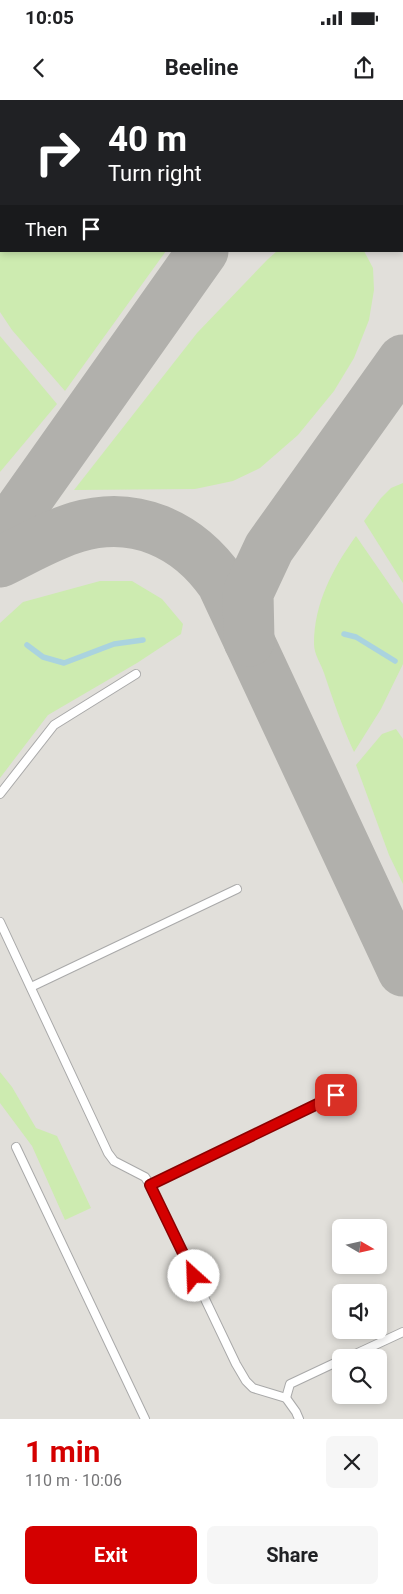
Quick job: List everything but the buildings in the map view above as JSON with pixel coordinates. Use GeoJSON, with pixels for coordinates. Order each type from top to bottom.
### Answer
{"type":"FeatureCollection","features":[{"type":"Feature","properties":{"kind":"lane"},"geometry":{"type":"LineString","coordinates":[[0,794],[54,725],[136,674]]}},
{"type":"Feature","properties":{"kind":"lane"},"geometry":{"type":"LineString","coordinates":[[31,987],[237,889]]}},
{"type":"Feature","properties":{"kind":"lane"},"geometry":{"type":"LineString","coordinates":[[0,922],[108,1153],[114,1161],[145,1177],[150,1185],[236,1364],[246,1381],[254,1388],[286,1398],[299,1419]]}},
{"type":"Feature","properties":{"kind":"lane"},"geometry":{"type":"LineString","coordinates":[[150,1185],[336,1095]]}},
{"type":"Feature","properties":{"kind":"lane"},"geometry":{"type":"LineString","coordinates":[[16,1147],[144,1419]]}},
{"type":"Feature","properties":{"kind":"lane"},"geometry":{"type":"LineString","coordinates":[[366,1349],[403,1332]]}},
{"type":"Feature","properties":{"kind":"lane"},"geometry":{"type":"LineString","coordinates":[[286,1398],[290,1384],[332,1364]]}},
{"type":"Feature","properties":{"kind":"shaded area"},"geometry":{"type":"Polygon","coordinates":[[[0,252],[403,252],[403,1419],[0,1419],[0,252]]]}},
{"type":"Feature","properties":{"kind":"green space"},"geometry":{"type":"Polygon","coordinates":[[[0,252],[165,252],[65,391],[12,330],[0,312],[0,252]]]}},
{"type":"Feature","properties":{"kind":"green space"},"geometry":{"type":"Polygon","coordinates":[[[276,252],[365,252],[373,268],[374,290],[369,320],[354,358],[334,391],[298,435],[260,468],[233,481],[195,489],[74,490],[197,333],[276,252]]]}},
{"type":"Feature","properties":{"kind":"green space"},"geometry":{"type":"Polygon","coordinates":[[[0,336],[57,404],[0,472],[0,336]]]}},
{"type":"Feature","properties":{"kind":"green space"},"geometry":{"type":"Polygon","coordinates":[[[403,483],[403,583],[364,521],[391,488],[403,483]]]}},
{"type":"Feature","properties":{"kind":"green space"},"geometry":{"type":"Polygon","coordinates":[[[356,536],[403,604],[403,664],[381,709],[354,752],[316,655],[314,644],[317,614],[326,587],[356,536]]]}},
{"type":"Feature","properties":{"kind":"green space"},"geometry":{"type":"Polygon","coordinates":[[[100,581],[132,581],[162,599],[183,624],[181,634],[137,663],[48,715],[0,778],[0,623],[23,602],[100,581]]]}},
{"type":"Feature","properties":{"kind":"green space"},"geometry":{"type":"Polygon","coordinates":[[[396,729],[403,739],[403,884],[389,855],[356,765],[382,734],[396,729]]]}},
{"type":"Feature","properties":{"kind":"green space"},"geometry":{"type":"Polygon","coordinates":[[[0,1072],[12,1087],[36,1128],[57,1136],[91,1208],[65,1220],[32,1146],[0,1103],[0,1072]]]}},
{"type":"Feature","properties":{"kind":"waterway"},"geometry":{"type":"LineString","coordinates":[[344,634],[356,637],[395,661]]}},
{"type":"Feature","properties":{"kind":"waterway"},"geometry":{"type":"LineString","coordinates":[[27,645],[43,657],[64,663],[114,644],[143,640]]}},
{"type":"Feature","properties":{"kind":"taxiway"},"geometry":{"type":"LineString","coordinates":[[0,538],[202,252]]}},
{"type":"Feature","properties":{"kind":"taxiway"},"geometry":{"type":"LineString","coordinates":[[249,641],[248,593],[269,548],[403,360]]}},
{"type":"Feature","properties":{"kind":"taxiway"},"geometry":{"type":"LineString","coordinates":[[0,562],[67,530],[98,523],[119,522],[139,524],[158,530],[176,539],[193,551],[208,566],[222,583],[403,971]]}},
{"type":"Feature","properties":{"kind":"route"},"geometry":{"type":"LineString","coordinates":[[194,1276],[150,1185],[336,1095]]}}]}
